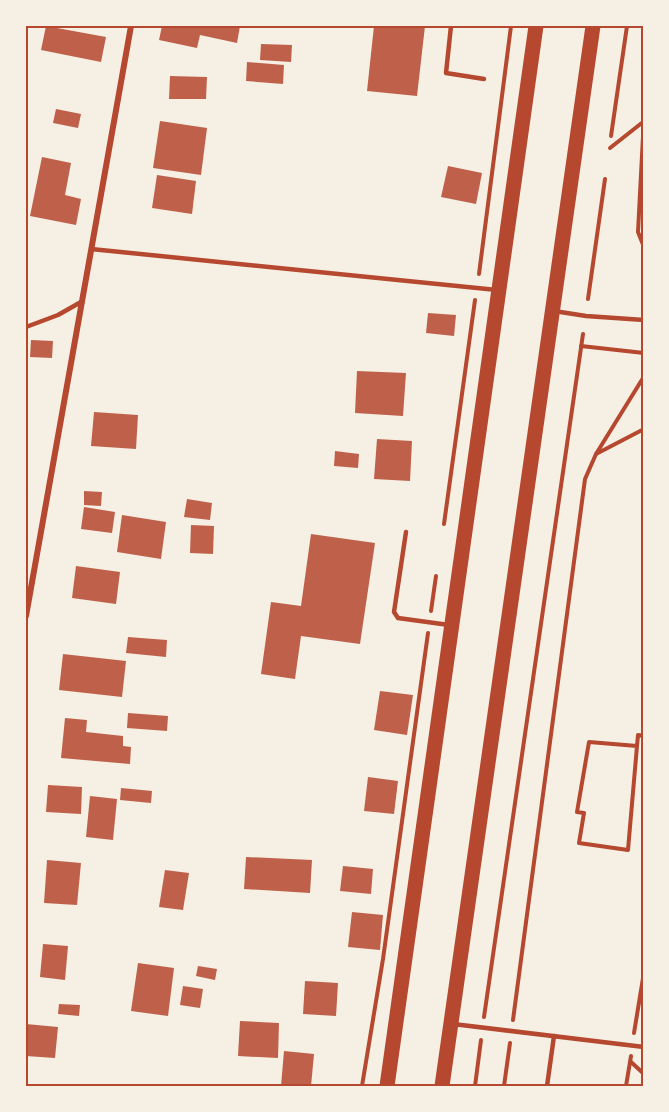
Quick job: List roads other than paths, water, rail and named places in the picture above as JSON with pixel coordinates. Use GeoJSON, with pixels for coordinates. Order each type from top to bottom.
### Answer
{"type":"FeatureCollection","features":[{"type":"Feature","properties":{"kind":"main road"},"geometry":{"type":"LineString","coordinates":[[387,1086],[536,26]]}},
{"type":"Feature","properties":{"kind":"main road"},"geometry":{"type":"LineString","coordinates":[[442,1086],[593,26]]}},
{"type":"Feature","properties":{"kind":"street"},"geometry":{"type":"LineString","coordinates":[[26,616],[131,26]]}},
{"type":"Feature","properties":{"kind":"lane"},"geometry":{"type":"LineString","coordinates":[[452,26],[446,73],[484,79]]}},
{"type":"Feature","properties":{"kind":"lane"},"geometry":{"type":"LineString","coordinates":[[90,249],[478,287],[499,291]]}},
{"type":"Feature","properties":{"kind":"lane"},"geometry":{"type":"LineString","coordinates":[[26,327],[58,315],[81,302]]}},
{"type":"Feature","properties":{"kind":"lane"},"geometry":{"type":"LineString","coordinates":[[552,311],[644,320]]}},
{"type":"Feature","properties":{"kind":"lane"},"geometry":{"type":"LineString","coordinates":[[406,532],[394,612],[398,618],[452,625]]}},
{"type":"Feature","properties":{"kind":"lane"},"geometry":{"type":"LineString","coordinates":[[451,1024],[644,1047]]}},
{"type":"Feature","properties":{"kind":"lane"},"geometry":{"type":"LineString","coordinates":[[547,1086],[554,1036]]}}]}
